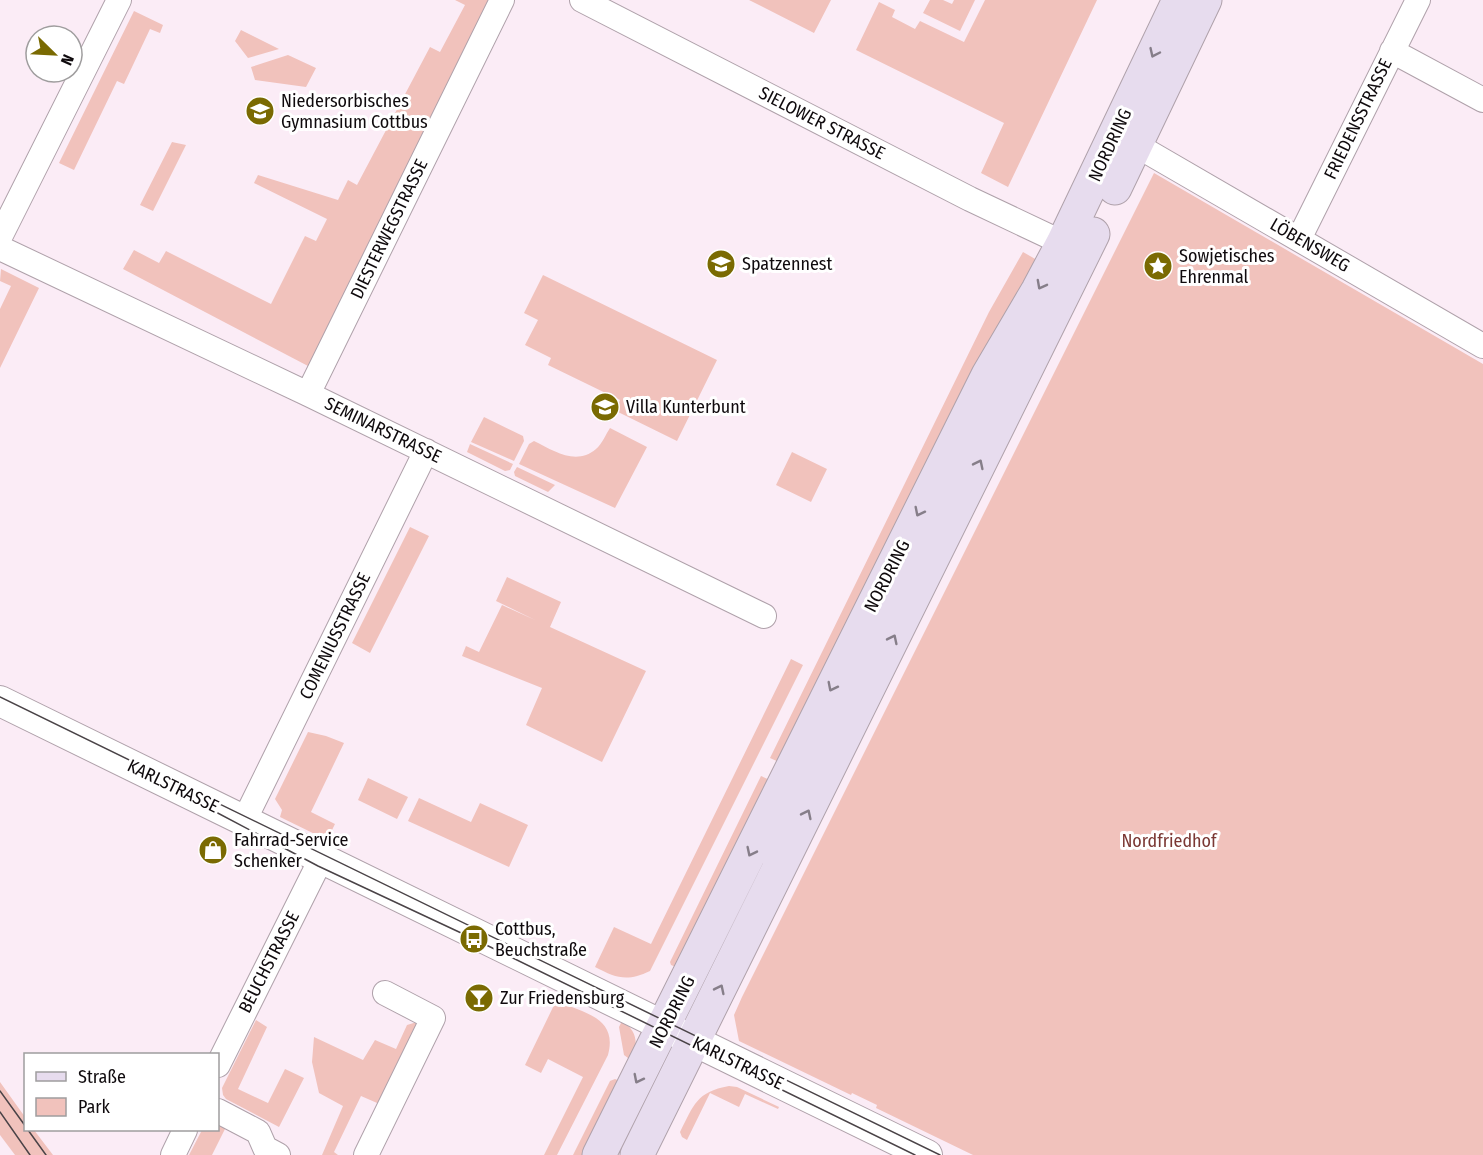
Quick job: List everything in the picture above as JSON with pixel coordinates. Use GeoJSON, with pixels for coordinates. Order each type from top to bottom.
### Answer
{"type":"FeatureCollection","features":[{"type":"Feature","properties":{"kind":"main road","name":"NORDRING"},"geometry":{"type":"LineString","coordinates":[[599,1155],[988,375],[1063,243],[1179,0]]}},
{"type":"Feature","properties":{"kind":"main road","name":"NORDRING"},"geometry":{"type":"LineString","coordinates":[[638,1155],[1136,145],[1205,0]]}},
{"type":"Feature","properties":{"kind":"street"},"geometry":{"type":"LineString","coordinates":[[0,237],[119,0]]}},
{"type":"Feature","properties":{"kind":"street","name":"DIESTERWEGSTRASSE"},"geometry":{"type":"LineString","coordinates":[[308,394],[502,0]]}},
{"type":"Feature","properties":{"kind":"street","name":"SIELOWER STRASSE"},"geometry":{"type":"LineString","coordinates":[[582,0],[1063,243]]}},
{"type":"Feature","properties":{"kind":"street","name":"FRIEDENSSTRASSE"},"geometry":{"type":"LineString","coordinates":[[1299,239],[1418,0]]}},
{"type":"Feature","properties":{"kind":"street"},"geometry":{"type":"LineString","coordinates":[[1392,51],[1483,100]]}},
{"type":"Feature","properties":{"kind":"street","name":"LÖBENSWEG"},"geometry":{"type":"LineString","coordinates":[[1136,145],[1483,346]]}},
{"type":"Feature","properties":{"kind":"street","name":"SEMINARSTRASSE"},"geometry":{"type":"LineString","coordinates":[[0,248],[308,394],[764,616]]}},
{"type":"Feature","properties":{"kind":"street","name":"COMENIUSSTRASSE"},"geometry":{"type":"LineString","coordinates":[[244,821],[426,451]]}},
{"type":"Feature","properties":{"kind":"street","name":"KARLSTRASSE"},"geometry":{"type":"LineString","coordinates":[[0,701],[927,1155]]}},
{"type":"Feature","properties":{"kind":"street","name":"BEUCHSTRASSE"},"geometry":{"type":"LineString","coordinates":[[219,1063],[321,859]]}},
{"type":"Feature","properties":{"kind":"street"},"geometry":{"type":"LineString","coordinates":[[366,1155],[433,1018],[385,993]]}},
{"type":"Feature","properties":{"kind":"street"},"geometry":{"type":"LineString","coordinates":[[219,1112],[258,1132],[268,1153]]}},
{"type":"Feature","properties":{"kind":"street"},"geometry":{"type":"LineString","coordinates":[[172,1155],[184,1131]]}},
{"type":"Feature","properties":{"kind":"green space"},"geometry":{"type":"Polygon","coordinates":[[[455,0],[493,0],[308,366],[123,269],[134,250],[159,263],[166,251],[271,304],[305,236],[316,241],[327,219],[254,183],[258,175],[338,200],[348,180],[357,185],[430,47],[440,52],[465,5],[455,0]]]}},
{"type":"Feature","properties":{"kind":"green space"},"geometry":{"type":"Polygon","coordinates":[[[749,0],[831,0],[814,33],[749,0]]]}},
{"type":"Feature","properties":{"kind":"green space"},"geometry":{"type":"Polygon","coordinates":[[[930,0],[943,0],[952,4],[954,0],[975,0],[960,31],[923,13],[930,0]]]}},
{"type":"Feature","properties":{"kind":"green space"},"geometry":{"type":"Polygon","coordinates":[[[985,0],[1097,0],[1008,187],[981,173],[1004,123],[856,50],[879,2],[895,10],[892,17],[915,29],[920,21],[964,42],[985,0]]]}},
{"type":"Feature","properties":{"kind":"green space"},"geometry":{"type":"Polygon","coordinates":[[[134,11],[163,25],[160,33],[150,29],[124,84],[117,81],[74,170],[59,163],[134,11]]]}},
{"type":"Feature","properties":{"kind":"green space"},"geometry":{"type":"Polygon","coordinates":[[[241,30],[279,49],[248,58],[235,41],[241,30]]]}},
{"type":"Feature","properties":{"kind":"green space"},"geometry":{"type":"Polygon","coordinates":[[[288,55],[316,68],[306,87],[255,80],[251,67],[288,55]]]}},
{"type":"Feature","properties":{"kind":"green space"},"geometry":{"type":"Polygon","coordinates":[[[172,142],[186,145],[153,211],[140,205],[172,142]]]}},
{"type":"Feature","properties":{"kind":"green space","name":"Nordfriedhof"},"geometry":{"type":"Polygon","coordinates":[[[1154,173],[1483,364],[1483,1155],[973,1155],[876,1108],[877,1105],[852,1093],[851,1095],[739,1041],[734,1015],[742,997],[1154,173]]]}},
{"type":"Feature","properties":{"kind":"green space"},"geometry":{"type":"Polygon","coordinates":[[[1023,252],[1037,260],[781,763],[770,758],[989,312],[1023,252]]]}},
{"type":"Feature","properties":{"kind":"green space"},"geometry":{"type":"Polygon","coordinates":[[[1,269],[39,288],[0,368],[0,309],[11,286],[0,281],[1,269]]]}},
{"type":"Feature","properties":{"kind":"green space"},"geometry":{"type":"Polygon","coordinates":[[[543,275],[717,360],[677,441],[616,411],[620,400],[548,365],[551,358],[525,345],[538,320],[524,313],[543,275]]]}},
{"type":"Feature","properties":{"kind":"green space"},"geometry":{"type":"Polygon","coordinates":[[[484,417],[523,436],[524,441],[514,461],[471,442],[484,417]]]}},
{"type":"Feature","properties":{"kind":"green space"},"geometry":{"type":"Polygon","coordinates":[[[610,428],[647,447],[615,508],[519,464],[529,444],[534,441],[573,457],[588,454],[598,447],[610,428]]]}},
{"type":"Feature","properties":{"kind":"green space"},"geometry":{"type":"Polygon","coordinates":[[[470,444],[513,464],[510,470],[505,471],[467,452],[470,444]]]}},
{"type":"Feature","properties":{"kind":"green space"},"geometry":{"type":"Polygon","coordinates":[[[792,452],[827,469],[811,502],[776,485],[792,452]]]}},
{"type":"Feature","properties":{"kind":"green space"},"geometry":{"type":"Polygon","coordinates":[[[517,467],[555,485],[548,492],[515,476],[514,472],[517,467]]]}},
{"type":"Feature","properties":{"kind":"green space"},"geometry":{"type":"Polygon","coordinates":[[[410,527],[429,536],[370,653],[352,643],[410,527]]]}},
{"type":"Feature","properties":{"kind":"green space"},"geometry":{"type":"Polygon","coordinates":[[[507,577],[561,602],[550,627],[646,671],[602,762],[526,725],[542,688],[462,656],[466,646],[479,652],[502,605],[535,620],[496,601],[507,577]]]}},
{"type":"Feature","properties":{"kind":"green space"},"geometry":{"type":"Polygon","coordinates":[[[791,659],[803,665],[650,971],[635,977],[622,977],[595,967],[614,927],[651,944],[791,659]]]}},
{"type":"Feature","properties":{"kind":"green space"},"geometry":{"type":"Polygon","coordinates":[[[308,732],[344,743],[311,812],[335,824],[328,838],[325,839],[280,817],[282,810],[275,799],[308,732]]]}},
{"type":"Feature","properties":{"kind":"green space"},"geometry":{"type":"Polygon","coordinates":[[[761,776],[772,781],[678,968],[671,965],[670,962],[761,776]]]}},
{"type":"Feature","properties":{"kind":"green space"},"geometry":{"type":"Polygon","coordinates":[[[368,778],[408,797],[397,819],[358,800],[368,778]]]}},
{"type":"Feature","properties":{"kind":"green space"},"geometry":{"type":"Polygon","coordinates":[[[419,798],[471,822],[480,803],[528,825],[509,867],[408,821],[419,798]]]}},
{"type":"Feature","properties":{"kind":"green space"},"geometry":{"type":"Polygon","coordinates":[[[556,1001],[596,1018],[608,1032],[610,1042],[608,1055],[557,1155],[544,1155],[583,1077],[548,1059],[541,1073],[525,1065],[556,1001]]]}},
{"type":"Feature","properties":{"kind":"green space"},"geometry":{"type":"Polygon","coordinates":[[[256,1020],[267,1027],[238,1089],[268,1103],[285,1069],[304,1078],[279,1127],[226,1099],[223,1095],[222,1088],[256,1020]]]}},
{"type":"Feature","properties":{"kind":"green space"},"geometry":{"type":"Polygon","coordinates":[[[622,1021],[631,1029],[635,1038],[632,1061],[624,1055],[619,1027],[622,1021]]]}},
{"type":"Feature","properties":{"kind":"green space"},"geometry":{"type":"Polygon","coordinates":[[[417,1022],[421,1031],[384,1106],[361,1096],[334,1152],[338,1155],[322,1155],[343,1106],[319,1093],[312,1062],[314,1037],[363,1060],[375,1040],[396,1049],[407,1025],[417,1022]]]}},
{"type":"Feature","properties":{"kind":"green space"},"geometry":{"type":"Polygon","coordinates":[[[615,1079],[620,1081],[586,1155],[573,1155],[610,1081],[615,1079]]]}},
{"type":"Feature","properties":{"kind":"green space"},"geometry":{"type":"Polygon","coordinates":[[[0,1082],[24,1116],[24,1131],[35,1131],[53,1155],[15,1155],[0,1135],[0,1082]]]}},
{"type":"Feature","properties":{"kind":"green space"},"geometry":{"type":"Polygon","coordinates":[[[729,1086],[737,1087],[779,1107],[778,1109],[745,1094],[739,1107],[710,1093],[687,1140],[682,1137],[680,1132],[697,1101],[709,1092],[729,1086]]]}},
{"type":"Feature","properties":{"kind":"green space"},"geometry":{"type":"Polygon","coordinates":[[[219,1118],[228,1123],[212,1155],[189,1155],[201,1131],[219,1131],[219,1118]]]}},
{"type":"Feature","properties":{"kind":"tram line"},"geometry":{"type":"LineString","coordinates":[[0,697],[940,1155]]}},
{"type":"Feature","properties":{"kind":"tram line"},"geometry":{"type":"LineString","coordinates":[[212,810],[318,866],[474,939],[915,1155]]}},
{"type":"Feature","properties":{"kind":"tram line"},"geometry":{"type":"LineString","coordinates":[[0,1091],[24,1124]]}},
{"type":"Feature","properties":{"kind":"tram line"},"geometry":{"type":"LineString","coordinates":[[0,1112],[30,1155]]}},
{"type":"Feature","properties":{"kind":"tram line"},"geometry":{"type":"LineString","coordinates":[[29,1131],[46,1155]]}},
{"type":"Feature","properties":{"kind":"place","name":"Niedersorbisches Gymnasium Cottbus"},"geometry":{"type":"Point","coordinates":[260,111]}},
{"type":"Feature","properties":{"kind":"place","name":"Spatzennest"},"geometry":{"type":"Point","coordinates":[721,264]}},
{"type":"Feature","properties":{"kind":"place","name":"Sowjetisches Ehrenmal"},"geometry":{"type":"Point","coordinates":[1158,266]}},
{"type":"Feature","properties":{"kind":"place","name":"Villa Kunterbunt"},"geometry":{"type":"Point","coordinates":[605,407]}},
{"type":"Feature","properties":{"kind":"place","name":"Fahrrad-Service Schenker"},"geometry":{"type":"Point","coordinates":[213,850]}},
{"type":"Feature","properties":{"kind":"place","name":"Cottbus, Beuchstraße"},"geometry":{"type":"Point","coordinates":[474,939]}},
{"type":"Feature","properties":{"kind":"place","name":"Zur Friedensburg"},"geometry":{"type":"Point","coordinates":[479,998]}}]}
